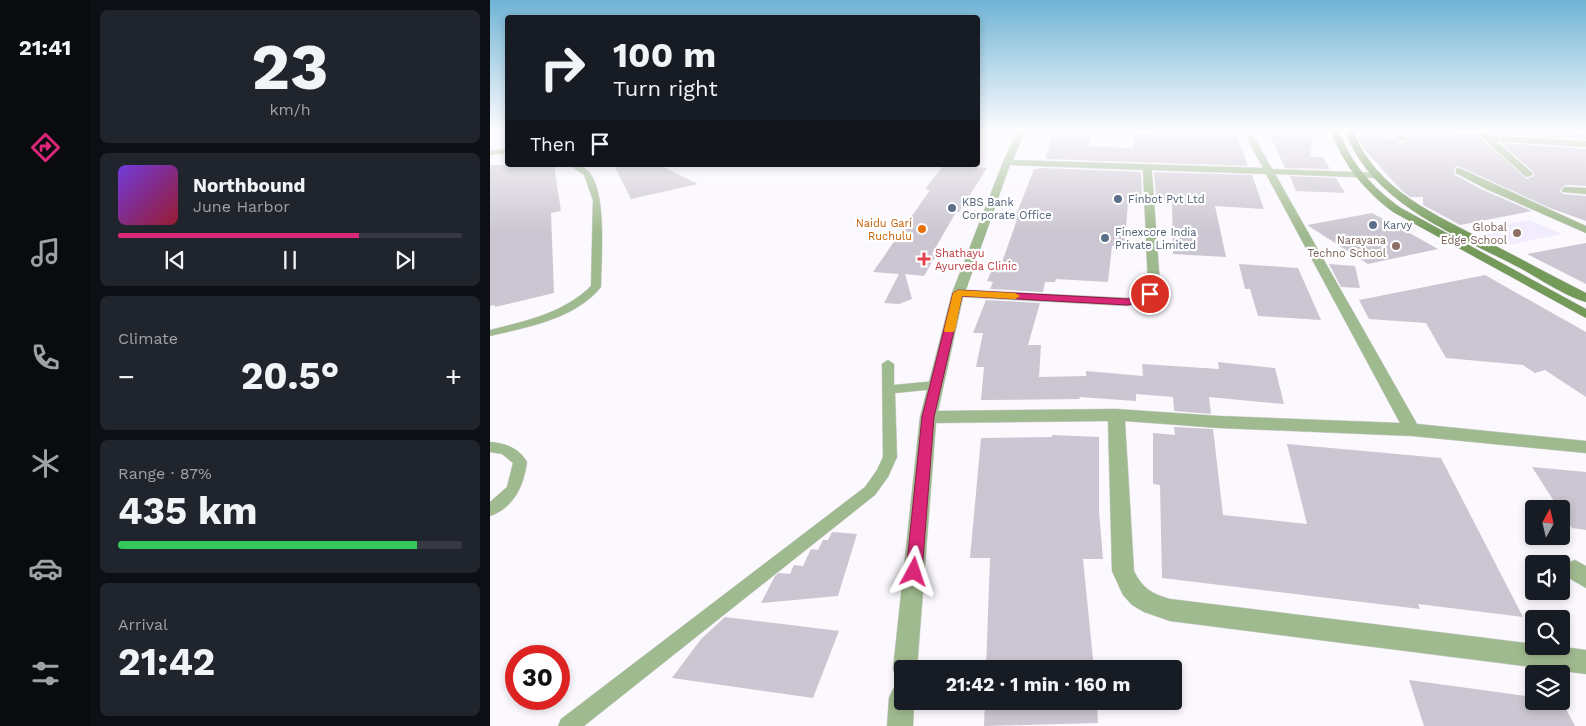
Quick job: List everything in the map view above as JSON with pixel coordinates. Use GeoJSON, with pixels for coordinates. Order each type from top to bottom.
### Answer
{"type":"FeatureCollection","features":[{"type":"Feature","properties":{"kind":"street"},"geometry":{"type":"LineString","coordinates":[[906,660],[928,417],[958,293],[1006,165]]}},
{"type":"Feature","properties":{"kind":"street"},"geometry":{"type":"LineString","coordinates":[[1088,165],[1378,175]]}},
{"type":"Feature","properties":{"kind":"street"},"geometry":{"type":"LineString","coordinates":[[1265,165],[1412,430]]}},
{"type":"Feature","properties":{"kind":"street"},"geometry":{"type":"LineString","coordinates":[[1353,165],[1388,204],[1415,222],[1586,314]]}},
{"type":"Feature","properties":{"kind":"street"},"geometry":{"type":"LineString","coordinates":[[1369,165],[1398,196],[1430,217],[1586,298]]}},
{"type":"Feature","properties":{"kind":"street"},"geometry":{"type":"LineString","coordinates":[[1518,165],[1528,174]]}},
{"type":"Feature","properties":{"kind":"street"},"geometry":{"type":"LineString","coordinates":[[958,293],[1128,302],[1150,294],[1154,286],[1147,167]]}},
{"type":"Feature","properties":{"kind":"street"},"geometry":{"type":"LineString","coordinates":[[1459,171],[1487,186],[1586,230]]}},
{"type":"Feature","properties":{"kind":"street"},"geometry":{"type":"LineString","coordinates":[[1566,190],[1586,191]]}},
{"type":"Feature","properties":{"kind":"street"},"geometry":{"type":"LineString","coordinates":[[1116,415],[1124,571],[1131,590],[1148,603],[1170,610],[1586,662]]}},
{"type":"Feature","properties":{"kind":"street"},"geometry":{"type":"LineString","coordinates":[[928,417],[1116,415],[1229,423],[1412,430],[1586,447]]}},
{"type":"Feature","properties":{"kind":"street"},"geometry":{"type":"LineString","coordinates":[[900,726],[901,710]]}},
{"type":"Feature","properties":{"kind":"lane"},"geometry":{"type":"LineString","coordinates":[[490,333],[541,320],[582,301],[596,287],[597,200],[587,174],[576,167]]}},
{"type":"Feature","properties":{"kind":"lane"},"geometry":{"type":"LineString","coordinates":[[568,726],[870,491],[883,473],[890,457],[888,364]]}},
{"type":"Feature","properties":{"kind":"lane"},"geometry":{"type":"LineString","coordinates":[[888,390],[936,385]]}},
{"type":"Feature","properties":{"kind":"lane"},"geometry":{"type":"LineString","coordinates":[[490,447],[498,447],[512,452],[520,462],[518,481],[508,497],[490,510]]}},
{"type":"Feature","properties":{"kind":"shaded area","name":"Global Edge School"},"geometry":{"type":"Polygon","coordinates":[[[1529,220],[1562,234],[1504,246],[1473,231],[1529,220]]]}},
{"type":"Feature","properties":{"kind":"building"},"geometry":{"type":"Polygon","coordinates":[[[490,165],[505,165],[505,167],[554,167],[561,211],[551,213],[554,293],[495,307],[495,305],[490,306],[490,165]]]}},
{"type":"Feature","properties":{"kind":"building"},"geometry":{"type":"Polygon","coordinates":[[[1216,165],[1248,165],[1248,166],[1216,165]]]}},
{"type":"Feature","properties":{"kind":"building"},"geometry":{"type":"Polygon","coordinates":[[[1284,165],[1328,165],[1330,169],[1285,168],[1284,165]]]}},
{"type":"Feature","properties":{"kind":"building"},"geometry":{"type":"Polygon","coordinates":[[[1378,165],[1511,165],[1527,179],[1534,176],[1534,173],[1525,165],[1586,165],[1586,186],[1566,185],[1559,190],[1563,194],[1586,196],[1586,221],[1550,208],[1458,166],[1454,168],[1455,175],[1483,190],[1532,211],[1460,225],[1423,205],[1423,197],[1410,197],[1378,165]]]}},
{"type":"Feature","properties":{"kind":"building"},"geometry":{"type":"Polygon","coordinates":[[[615,167],[663,167],[698,184],[631,199],[615,167]]]}},
{"type":"Feature","properties":{"kind":"building"},"geometry":{"type":"Polygon","coordinates":[[[942,167],[987,168],[959,212],[956,212],[932,254],[936,255],[924,276],[905,274],[912,299],[899,304],[884,303],[899,274],[873,272],[930,190],[925,189],[942,167]]]}},
{"type":"Feature","properties":{"kind":"building"},"geometry":{"type":"Polygon","coordinates":[[[1034,169],[1141,172],[1142,194],[1129,194],[1124,247],[1112,246],[1108,282],[1056,279],[1055,282],[1045,282],[1043,292],[990,289],[993,282],[987,281],[995,262],[1002,262],[1017,220],[1014,220],[1034,169]]]}},
{"type":"Feature","properties":{"kind":"building"},"geometry":{"type":"Polygon","coordinates":[[[1154,172],[1252,175],[1264,209],[1215,206],[1226,257],[1173,254],[1172,200],[1164,200],[1164,195],[1156,195],[1154,172]]]}},
{"type":"Feature","properties":{"kind":"building"},"geometry":{"type":"Polygon","coordinates":[[[1290,176],[1336,178],[1345,193],[1296,191],[1290,176]]]}},
{"type":"Feature","properties":{"kind":"building"},"geometry":{"type":"Polygon","coordinates":[[[1372,213],[1438,249],[1368,264],[1307,225],[1372,213]]]}},
{"type":"Feature","properties":{"kind":"building"},"geometry":{"type":"Polygon","coordinates":[[[1586,243],[1586,284],[1527,254],[1586,243]]]}},
{"type":"Feature","properties":{"kind":"building"},"geometry":{"type":"Polygon","coordinates":[[[1239,264],[1298,268],[1321,320],[1258,316],[1250,289],[1245,289],[1239,264]]]}},
{"type":"Feature","properties":{"kind":"building"},"geometry":{"type":"Polygon","coordinates":[[[1329,264],[1355,266],[1360,288],[1341,287],[1329,264]]]}},
{"type":"Feature","properties":{"kind":"building"},"geometry":{"type":"Polygon","coordinates":[[[1485,275],[1586,332],[1586,397],[1545,370],[1535,373],[1523,365],[1446,358],[1426,323],[1369,319],[1359,300],[1485,275]]]}},
{"type":"Feature","properties":{"kind":"building"},"geometry":{"type":"Polygon","coordinates":[[[986,300],[1040,303],[1028,345],[1041,345],[1039,377],[1086,376],[1086,371],[1143,376],[1142,364],[1219,369],[1218,362],[1275,368],[1284,404],[1209,397],[1211,414],[1174,411],[1173,397],[1136,394],[1136,401],[1079,397],[1080,399],[981,400],[984,367],[976,367],[983,333],[973,333],[986,300]]]}},
{"type":"Feature","properties":{"kind":"building"},"geometry":{"type":"Polygon","coordinates":[[[1174,427],[1213,429],[1223,515],[1307,524],[1287,444],[1441,458],[1523,617],[1418,604],[1420,609],[1162,578],[1160,485],[1153,484],[1153,433],[1175,435],[1174,427]]]}},
{"type":"Feature","properties":{"kind":"building"},"geometry":{"type":"Polygon","coordinates":[[[1052,435],[1099,437],[1099,511],[1103,559],[1083,559],[1093,660],[986,660],[990,558],[970,558],[981,438],[1052,437],[1052,435]]]}},
{"type":"Feature","properties":{"kind":"building"},"geometry":{"type":"Polygon","coordinates":[[[1532,467],[1586,472],[1586,530],[1572,528],[1570,525],[1570,500],[1553,500],[1532,467]]]}},
{"type":"Feature","properties":{"kind":"building"},"geometry":{"type":"Polygon","coordinates":[[[832,532],[857,534],[838,596],[761,603],[775,576],[779,573],[790,574],[794,565],[803,566],[811,549],[818,550],[823,540],[828,540],[832,532]]]}},
{"type":"Feature","properties":{"kind":"building"},"geometry":{"type":"Polygon","coordinates":[[[725,617],[839,631],[813,698],[672,678],[701,639],[725,617]]]}},
{"type":"Feature","properties":{"kind":"building"},"geometry":{"type":"Polygon","coordinates":[[[1409,680],[1525,696],[1525,710],[1567,710],[1575,726],[1424,726],[1409,680]]]}},
{"type":"Feature","properties":{"kind":"building"},"geometry":{"type":"Polygon","coordinates":[[[985,710],[1097,710],[1098,723],[984,726],[985,710]]]}},
{"type":"Feature","properties":{"kind":"slow traffic"},"geometry":{"type":"LineString","coordinates":[[949,330],[958,293],[1015,296]]}},
{"type":"Feature","properties":{"kind":"place","name":"Finbot Pvt Ltd"},"geometry":{"type":"Point","coordinates":[1118,199]}},
{"type":"Feature","properties":{"kind":"place","name":"KBS Bank Corporate Office"},"geometry":{"type":"Point","coordinates":[952,208]}},
{"type":"Feature","properties":{"kind":"place","name":"Karvy"},"geometry":{"type":"Point","coordinates":[1373,225]}},
{"type":"Feature","properties":{"kind":"place","name":"Naidu Gari Ruchulu"},"geometry":{"type":"Point","coordinates":[922,229]}},
{"type":"Feature","properties":{"kind":"place","name":"Global Edge School"},"geometry":{"type":"Point","coordinates":[1517,233]}},
{"type":"Feature","properties":{"kind":"place","name":"Finexcore India Private Limited"},"geometry":{"type":"Point","coordinates":[1105,238]}},
{"type":"Feature","properties":{"kind":"place","name":"Narayana Techno School"},"geometry":{"type":"Point","coordinates":[1396,246]}},
{"type":"Feature","properties":{"kind":"place","name":"Shathayu Ayurveda Clinic"},"geometry":{"type":"Point","coordinates":[924,259]}},
{"type":"Feature","properties":{"kind":"route"},"geometry":{"type":"LineString","coordinates":[[914,572],[928,417],[958,293],[1128,302],[1150,294]]}}]}
